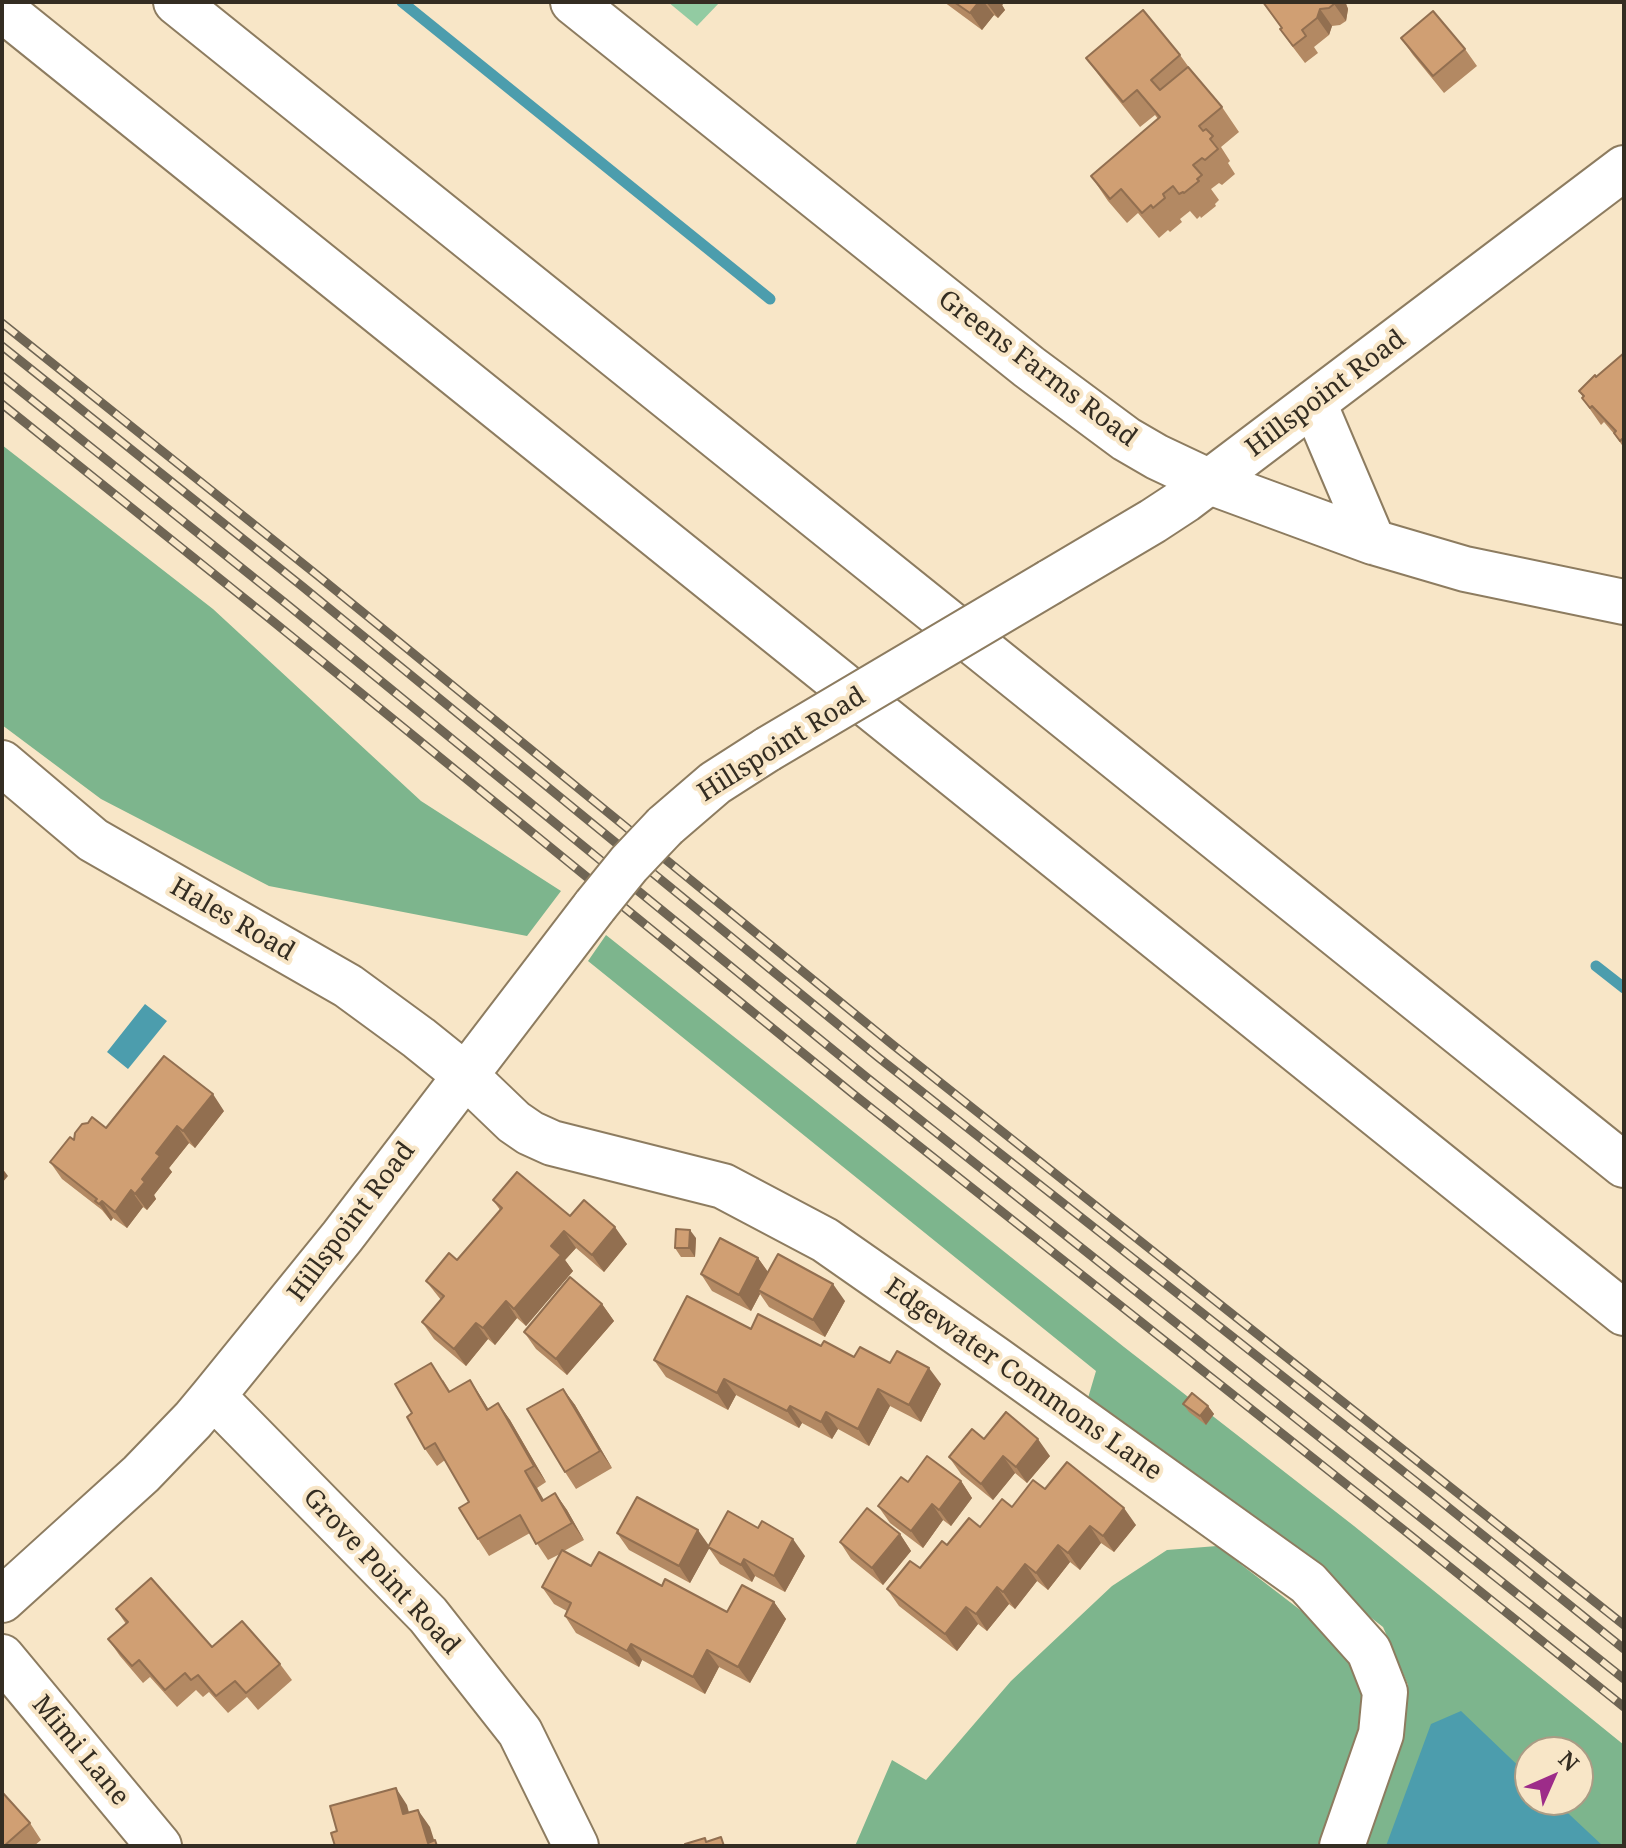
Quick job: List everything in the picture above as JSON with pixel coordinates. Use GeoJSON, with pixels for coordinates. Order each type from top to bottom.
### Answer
{"type":"FeatureCollection","features":[{"type":"Feature","properties":{"kind":"main road"},"geometry":{"type":"LineString","coordinates":[[176,2],[1624,1165]]}},
{"type":"Feature","properties":{"kind":"main road","name":"Greens Farms Road"},"geometry":{"type":"LineString","coordinates":[[573,2],[1004,347],[1097,419],[1157,457],[1210,482],[1373,542],[1465,569],[1624,602]]}},
{"type":"Feature","properties":{"kind":"main road"},"geometry":{"type":"LineString","coordinates":[[2,9],[1624,1313]]}},
{"type":"Feature","properties":{"kind":"main road","name":"Hillspoint Road"},"geometry":{"type":"LineString","coordinates":[[2,1600],[141,1474],[193,1420],[325,1259],[595,906],[665,826],[715,783],[768,749],[1153,521],[1210,482],[1624,168]]}},
{"type":"Feature","properties":{"kind":"main road"},"geometry":{"type":"LineString","coordinates":[[1314,403],[1373,542]]}},
{"type":"Feature","properties":{"kind":"main road","name":"Hales Road"},"geometry":{"type":"LineString","coordinates":[[2,763],[93,840],[348,986],[465,1075]]}},
{"type":"Feature","properties":{"kind":"main road","name":"Edgewater Commons Lane"},"geometry":{"type":"LineString","coordinates":[[465,1075],[530,1133],[552,1143],[723,1186],[825,1240],[1308,1583],[1369,1651],[1385,1692],[1381,1734],[1342,1846]]}},
{"type":"Feature","properties":{"kind":"main road","name":"Grove Point Road"},"geometry":{"type":"LineString","coordinates":[[213,1396],[428,1615],[520,1732],[576,1846]]}},
{"type":"Feature","properties":{"kind":"main road","name":"Mimi Lane"},"geometry":{"type":"LineString","coordinates":[[2,1657],[159,1846]]}},
{"type":"Feature","properties":{"kind":"green space"},"geometry":{"type":"Polygon","coordinates":[[[668,2],[720,2],[697,26],[668,2]]]}},
{"type":"Feature","properties":{"kind":"green space"},"geometry":{"type":"Polygon","coordinates":[[[2,445],[213,609],[421,801],[561,891],[527,936],[269,886],[101,799],[2,725],[2,445]]]}},
{"type":"Feature","properties":{"kind":"green space"},"geometry":{"type":"Polygon","coordinates":[[[606,935],[1354,1526],[1624,1745],[1624,1846],[1365,1846],[1403,1741],[1408,1685],[1383,1627],[1088,1398],[1096,1371],[588,961],[606,935]]]}},
{"type":"Feature","properties":{"kind":"green space"},"geometry":{"type":"Polygon","coordinates":[[[1217,1546],[1325,1629],[1353,1663],[1366,1698],[1360,1730],[1321,1846],[855,1846],[892,1760],[926,1780],[1011,1681],[1112,1586],[1167,1550],[1217,1546]]]}},
{"type":"Feature","properties":{"kind":"water"},"geometry":{"type":"Polygon","coordinates":[[[145,1004],[167,1021],[128,1069],[107,1052],[145,1004]]]}},
{"type":"Feature","properties":{"kind":"water"},"geometry":{"type":"Polygon","coordinates":[[[1461,1711],[1514,1762],[1514,1816],[1571,1816],[1603,1846],[1386,1846],[1431,1724],[1461,1711]]]}},
{"type":"Feature","properties":{"kind":"building"},"geometry":{"type":"Polygon","coordinates":[[[954,2],[979,2],[970,13],[954,2]]]}},
{"type":"Feature","properties":{"kind":"building"},"geometry":{"type":"Polygon","coordinates":[[[1263,2],[1334,4],[1320,9],[1317,18],[1302,30],[1306,36],[1293,46],[1263,2]]]}},
{"type":"Feature","properties":{"kind":"building"},"geometry":{"type":"Polygon","coordinates":[[[1143,10],[1180,55],[1151,80],[1160,90],[1188,67],[1222,107],[1199,126],[1213,136],[1210,139],[1218,149],[1193,165],[1202,175],[1197,179],[1199,181],[1179,194],[1173,186],[1163,194],[1165,198],[1142,213],[1121,189],[1110,199],[1091,176],[1160,117],[1137,90],[1123,102],[1086,58],[1143,10]]]}},
{"type":"Feature","properties":{"kind":"building"},"geometry":{"type":"Polygon","coordinates":[[[1433,11],[1465,49],[1433,76],[1401,38],[1433,11]]]}},
{"type":"Feature","properties":{"kind":"building"},"geometry":{"type":"Polygon","coordinates":[[[1624,353],[1624,441],[1620,441],[1614,433],[1616,431],[1592,406],[1590,408],[1579,391],[1624,353]]]}},
{"type":"Feature","properties":{"kind":"building"},"geometry":{"type":"Polygon","coordinates":[[[164,1056],[213,1094],[183,1131],[177,1126],[156,1153],[160,1156],[142,1179],[145,1182],[135,1194],[131,1190],[115,1212],[102,1201],[99,1204],[95,1201],[97,1199],[50,1162],[70,1137],[74,1140],[82,1124],[88,1123],[92,1117],[106,1128],[164,1056]]]}},
{"type":"Feature","properties":{"kind":"building"},"geometry":{"type":"Polygon","coordinates":[[[517,1172],[570,1216],[584,1200],[615,1227],[592,1255],[564,1231],[551,1246],[561,1255],[514,1309],[506,1301],[483,1328],[476,1323],[454,1349],[422,1322],[444,1296],[426,1281],[449,1253],[457,1260],[502,1208],[493,1200],[517,1172]]]}},
{"type":"Feature","properties":{"kind":"building"},"geometry":{"type":"Polygon","coordinates":[[[676,1229],[690,1230],[689,1248],[675,1248],[676,1229]]]}},
{"type":"Feature","properties":{"kind":"building"},"geometry":{"type":"Polygon","coordinates":[[[720,1238],[758,1258],[739,1295],[701,1274],[720,1238]]]}},
{"type":"Feature","properties":{"kind":"building"},"geometry":{"type":"Polygon","coordinates":[[[778,1254],[833,1284],[813,1320],[758,1290],[778,1254]]]}},
{"type":"Feature","properties":{"kind":"building"},"geometry":{"type":"Polygon","coordinates":[[[570,1277],[602,1304],[556,1359],[524,1332],[570,1277]]]}},
{"type":"Feature","properties":{"kind":"building"},"geometry":{"type":"Polygon","coordinates":[[[687,1296],[751,1329],[758,1314],[821,1346],[824,1341],[854,1357],[860,1347],[890,1363],[897,1351],[929,1368],[909,1405],[878,1389],[858,1429],[826,1412],[821,1422],[790,1406],[787,1411],[724,1379],[717,1393],[654,1360],[687,1296]]]}},
{"type":"Feature","properties":{"kind":"building"},"geometry":{"type":"Polygon","coordinates":[[[431,1363],[449,1392],[470,1380],[487,1410],[498,1403],[534,1466],[525,1471],[542,1501],[555,1493],[572,1523],[536,1544],[520,1515],[478,1539],[459,1508],[469,1502],[435,1443],[425,1449],[407,1417],[412,1413],[395,1384],[431,1363]]]}},
{"type":"Feature","properties":{"kind":"building"},"geometry":{"type":"Polygon","coordinates":[[[563,1389],[600,1451],[565,1472],[527,1409],[563,1389]]]}},
{"type":"Feature","properties":{"kind":"building"},"geometry":{"type":"Polygon","coordinates":[[[1192,1393],[1208,1406],[1200,1416],[1183,1404],[1192,1393]]]}},
{"type":"Feature","properties":{"kind":"building"},"geometry":{"type":"Polygon","coordinates":[[[1006,1412],[1038,1439],[1016,1467],[1003,1456],[981,1484],[949,1457],[972,1429],[984,1439],[1006,1412]]]}},
{"type":"Feature","properties":{"kind":"building"},"geometry":{"type":"Polygon","coordinates":[[[927,1456],[961,1481],[939,1510],[932,1504],[911,1531],[878,1506],[901,1477],[908,1482],[927,1456]]]}},
{"type":"Feature","properties":{"kind":"building"},"geometry":{"type":"Polygon","coordinates":[[[1067,1462],[1124,1508],[1103,1536],[1090,1526],[1068,1553],[1058,1545],[1036,1573],[1025,1564],[1003,1592],[997,1587],[976,1614],[966,1607],[945,1634],[887,1589],[910,1561],[920,1568],[942,1541],[947,1545],[969,1518],[980,1527],[1002,1499],[1012,1507],[1033,1480],[1045,1489],[1067,1462]]]}},
{"type":"Feature","properties":{"kind":"building"},"geometry":{"type":"Polygon","coordinates":[[[637,1497],[698,1530],[679,1566],[617,1533],[637,1497]]]}},
{"type":"Feature","properties":{"kind":"building"},"geometry":{"type":"Polygon","coordinates":[[[867,1508],[900,1534],[872,1568],[840,1542],[867,1508]]]}},
{"type":"Feature","properties":{"kind":"building"},"geometry":{"type":"Polygon","coordinates":[[[728,1511],[758,1528],[762,1521],[793,1539],[774,1576],[744,1559],[741,1565],[708,1547],[728,1511]]]}},
{"type":"Feature","properties":{"kind":"building"},"geometry":{"type":"Polygon","coordinates":[[[562,1550],[591,1566],[599,1552],[662,1586],[665,1579],[727,1612],[742,1585],[774,1602],[738,1667],[707,1650],[693,1677],[631,1644],[627,1651],[565,1616],[571,1603],[542,1587],[562,1550]]]}},
{"type":"Feature","properties":{"kind":"building"},"geometry":{"type":"Polygon","coordinates":[[[151,1578],[212,1647],[242,1621],[280,1664],[246,1693],[235,1681],[216,1696],[198,1675],[191,1680],[185,1673],[165,1690],[139,1660],[132,1666],[108,1639],[128,1622],[116,1609],[151,1578]]]}},
{"type":"Feature","properties":{"kind":"building"},"geometry":{"type":"Polygon","coordinates":[[[396,1788],[403,1814],[418,1810],[428,1843],[435,1840],[437,1846],[335,1846],[331,1833],[337,1831],[330,1806],[396,1788]]]}},
{"type":"Feature","properties":{"kind":"building"},"geometry":{"type":"Polygon","coordinates":[[[2,1792],[30,1823],[4,1846],[2,1846],[2,1792]]]}},
{"type":"Feature","properties":{"kind":"building"},"geometry":{"type":"Polygon","coordinates":[[[721,1837],[724,1846],[685,1844],[705,1838],[706,1842],[721,1837]]]}},
{"type":"Feature","properties":{"kind":"waterway"},"geometry":{"type":"LineString","coordinates":[[402,2],[770,299]]}},
{"type":"Feature","properties":{"kind":"waterway"},"geometry":{"type":"LineString","coordinates":[[1596,966],[1624,988]]}},
{"type":"Feature","properties":{"kind":"railway"},"geometry":{"type":"LineString","coordinates":[[2,323],[317,575],[893,1045],[1624,1625]]}},
{"type":"Feature","properties":{"kind":"railway"},"geometry":{"type":"LineString","coordinates":[[2,346],[303,587],[879,1058],[1624,1649]]}},
{"type":"Feature","properties":{"kind":"railway"},"geometry":{"type":"LineString","coordinates":[[2,376],[865,1076],[1624,1679]]}},
{"type":"Feature","properties":{"kind":"railway"},"geometry":{"type":"LineString","coordinates":[[2,404],[852,1093],[1624,1707]]}}]}
